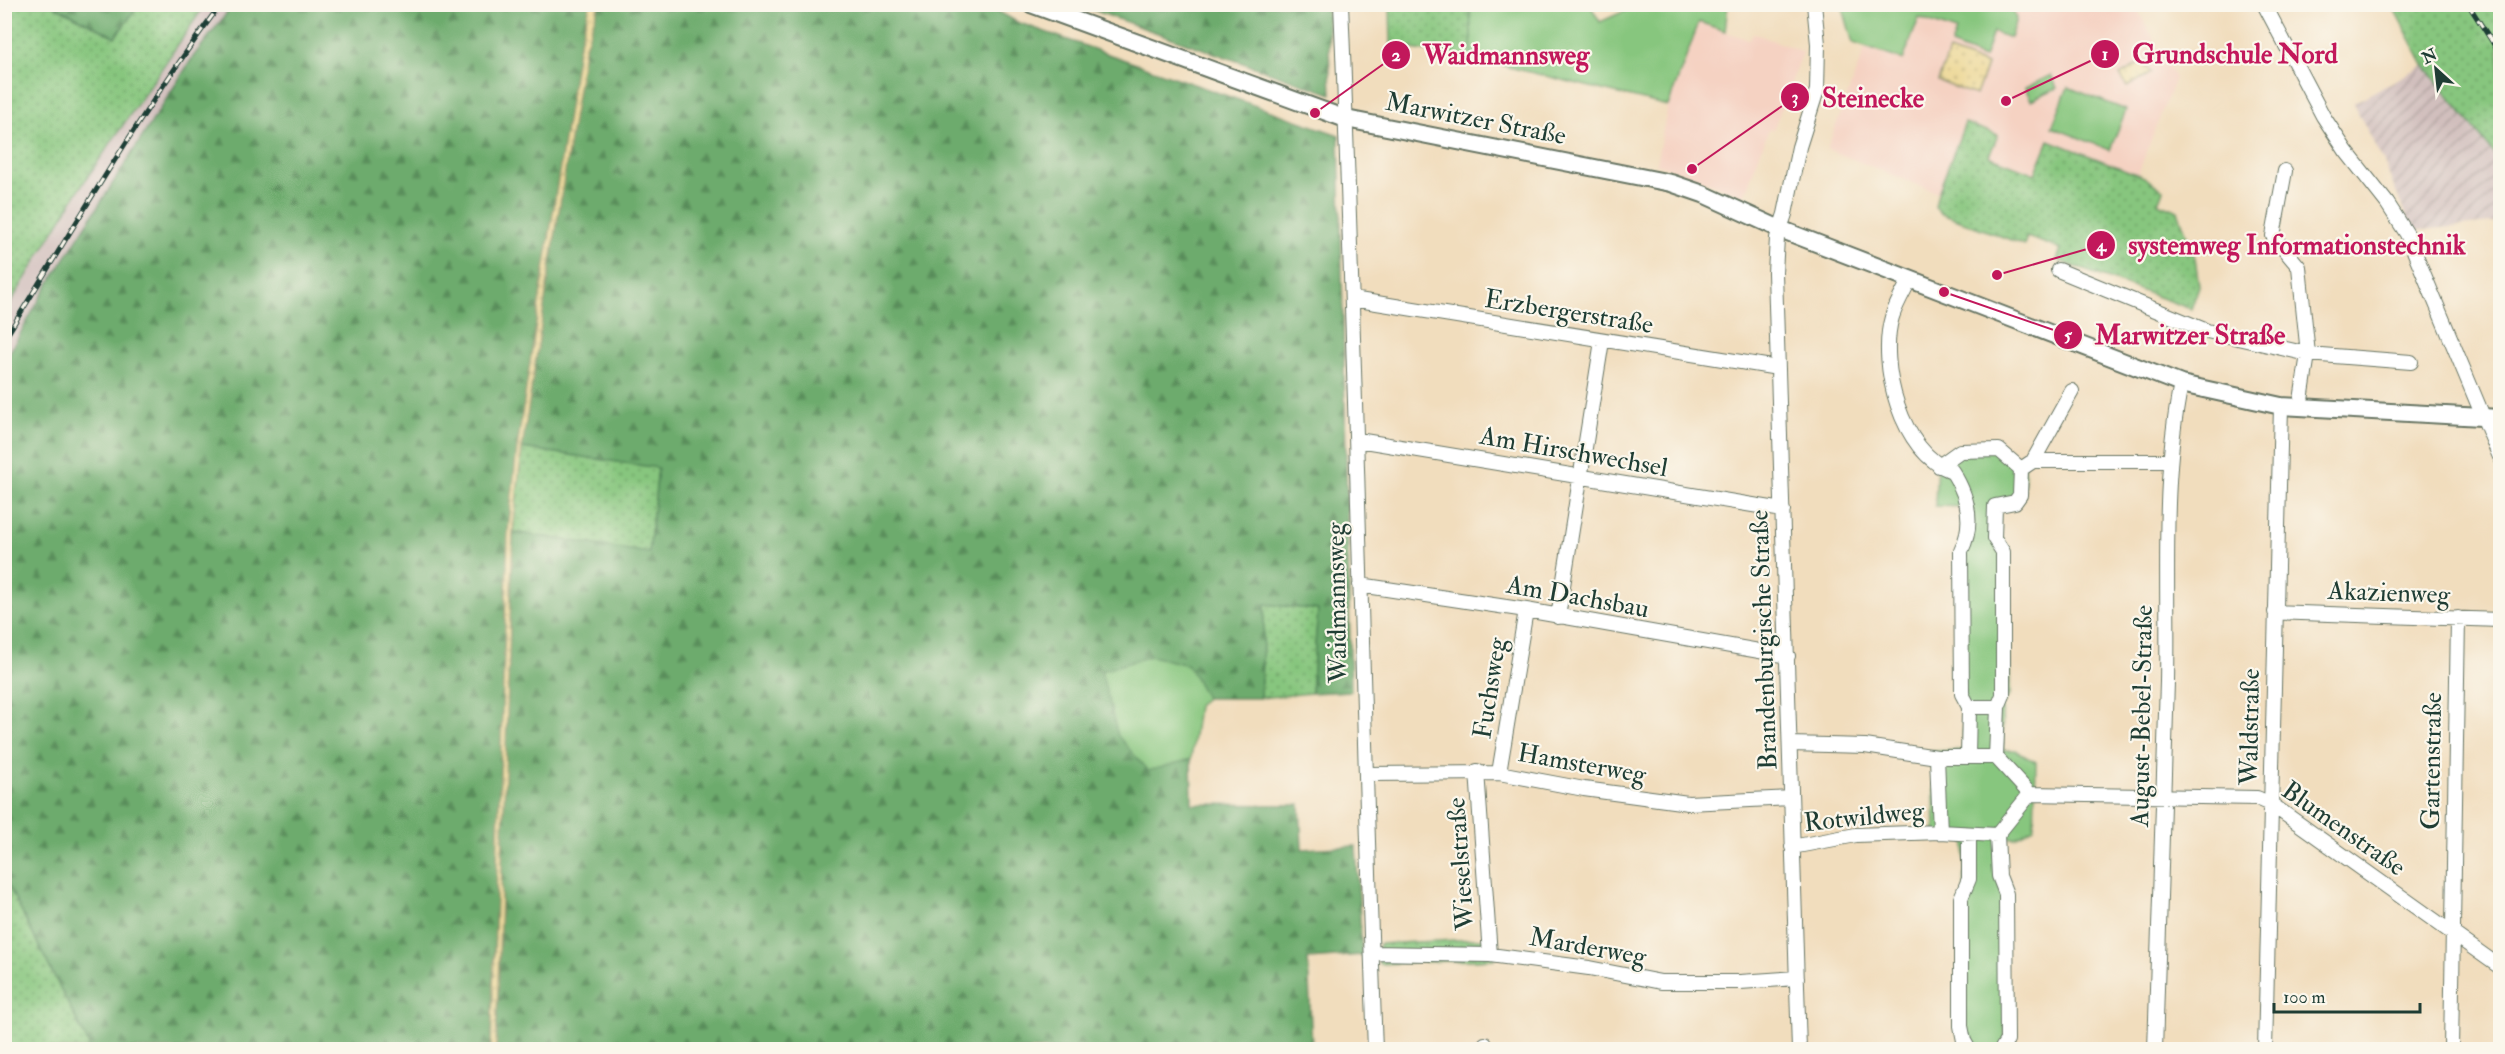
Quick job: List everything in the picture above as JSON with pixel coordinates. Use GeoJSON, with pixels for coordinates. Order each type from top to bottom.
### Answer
{"type":"FeatureCollection","features":[{"type":"Feature","properties":{"kind":"main road","name":"Marwitzer Straße"},"geometry":{"type":"LineString","coordinates":[[1031,4],[1346,119],[1671,183],[1703,194],[1780,230],[2181,384],[2281,406],[2492,418]]}},
{"type":"Feature","properties":{"kind":"street","name":"Waidmannsweg"},"geometry":{"type":"LineString","coordinates":[[1341,4],[1358,440],[1360,585],[1375,1050]]}},
{"type":"Feature","properties":{"kind":"street","name":"Brandenburgische Straße"},"geometry":{"type":"LineString","coordinates":[[1799,1050],[1774,273],[1775,248],[1799,147],[1817,90],[1818,44],[1814,4]]}},
{"type":"Feature","properties":{"kind":"street"},"geometry":{"type":"LineString","coordinates":[[2264,4],[2323,116],[2346,152],[2387,202],[2407,234],[2492,418],[2500,457]]}},
{"type":"Feature","properties":{"kind":"street"},"geometry":{"type":"LineString","coordinates":[[2285,171],[2273,236],[2299,267],[2308,354],[2300,407]]}},
{"type":"Feature","properties":{"kind":"street"},"geometry":{"type":"LineString","coordinates":[[2058,270],[2208,331],[2308,354],[2411,362]]}},
{"type":"Feature","properties":{"kind":"street"},"geometry":{"type":"LineString","coordinates":[[1910,279],[1892,318],[1890,353],[1892,390],[1908,426],[1939,466],[1952,471],[1965,492],[1968,505],[1968,537],[1961,551],[1962,694],[1969,707],[1968,757]]}},
{"type":"Feature","properties":{"kind":"street","name":"Erzbergerstraße"},"geometry":{"type":"LineString","coordinates":[[1352,299],[1778,368]]}},
{"type":"Feature","properties":{"kind":"street"},"geometry":{"type":"LineString","coordinates":[[1558,616],[1602,341]]}},
{"type":"Feature","properties":{"kind":"street","name":"August-Bebel-Straße"},"geometry":{"type":"LineString","coordinates":[[2155,1050],[2165,797],[2170,461],[2172,424],[2181,384]]}},
{"type":"Feature","properties":{"kind":"street"},"geometry":{"type":"LineString","coordinates":[[1968,505],[1995,506],[2015,502],[2020,495],[2027,465],[2072,391]]}},
{"type":"Feature","properties":{"kind":"street","name":"Waldstraße"},"geometry":{"type":"LineString","coordinates":[[2265,1050],[2281,406]]}},
{"type":"Feature","properties":{"kind":"street","name":"Am Hirschwechsel"},"geometry":{"type":"LineString","coordinates":[[1358,440],[1783,510]]}},
{"type":"Feature","properties":{"kind":"street"},"geometry":{"type":"LineString","coordinates":[[1939,466],[1960,451],[1999,450],[2027,465],[2170,461]]}},
{"type":"Feature","properties":{"kind":"street"},"geometry":{"type":"LineString","coordinates":[[1995,506],[1994,538],[2003,552],[2003,695],[1998,707],[1996,757],[2030,794],[1997,835],[1998,876],[2006,894],[2007,1040],[2001,1050]]}},
{"type":"Feature","properties":{"kind":"street","name":"Am Dachsbau"},"geometry":{"type":"LineString","coordinates":[[1360,585],[1526,610],[1788,656]]}},
{"type":"Feature","properties":{"kind":"street","name":"Fuchsweg"},"geometry":{"type":"LineString","coordinates":[[1499,773],[1526,610]]}},
{"type":"Feature","properties":{"kind":"street","name":"Akazienweg"},"geometry":{"type":"LineString","coordinates":[[2276,612],[2500,620]]}},
{"type":"Feature","properties":{"kind":"street","name":"Gartenstraße"},"geometry":{"type":"LineString","coordinates":[[2451,1050],[2458,618]]}},
{"type":"Feature","properties":{"kind":"street"},"geometry":{"type":"LineString","coordinates":[[1969,707],[1998,707]]}},
{"type":"Feature","properties":{"kind":"street"},"geometry":{"type":"LineString","coordinates":[[1790,744],[1865,746],[1937,757],[1996,757]]}},
{"type":"Feature","properties":{"kind":"street"},"geometry":{"type":"LineString","coordinates":[[1937,757],[1940,832]]}},
{"type":"Feature","properties":{"kind":"street","name":"Hamsterweg"},"geometry":{"type":"LineString","coordinates":[[1366,774],[1478,771],[1655,800],[1688,803],[1790,798]]}},
{"type":"Feature","properties":{"kind":"street","name":"Wieselstraße"},"geometry":{"type":"LineString","coordinates":[[1478,771],[1490,955]]}},
{"type":"Feature","properties":{"kind":"street","name":"Blumenstraße"},"geometry":{"type":"LineString","coordinates":[[2030,794],[2257,798],[2271,804],[2500,967]]}},
{"type":"Feature","properties":{"kind":"street","name":"Rotwildweg"},"geometry":{"type":"LineString","coordinates":[[1792,847],[1856,836],[1940,832],[1997,835]]}},
{"type":"Feature","properties":{"kind":"street"},"geometry":{"type":"LineString","coordinates":[[1969,835],[1969,879],[1961,898],[1961,1026],[1964,1041],[1969,1050]]}},
{"type":"Feature","properties":{"kind":"street","name":"Marderweg"},"geometry":{"type":"LineString","coordinates":[[1372,953],[1490,955],[1589,968],[1661,982],[1740,982],[1797,978]]}},
{"type":"Feature","properties":{"kind":"shaded area"},"geometry":{"type":"Polygon","coordinates":[[[205,5],[233,5],[193,57],[43,293],[5,361],[5,312],[80,188],[205,5]]]}},
{"type":"Feature","properties":{"kind":"shaded area"},"geometry":{"type":"Polygon","coordinates":[[[2011,5],[2135,5],[2175,78],[2138,174],[2049,140],[2036,174],[1989,156],[1964,124],[1938,193],[1827,149],[1866,46],[1903,60],[1919,18],[1956,31],[1993,32],[2009,38],[2016,19],[2011,5]]]}},
{"type":"Feature","properties":{"kind":"shaded area"},"geometry":{"type":"Polygon","coordinates":[[[1699,22],[1749,40],[1753,33],[1803,52],[1773,130],[1769,129],[1744,196],[1656,163],[1668,106],[1699,22]]]}},
{"type":"Feature","properties":{"kind":"shaded area"},"geometry":{"type":"Polygon","coordinates":[[[2424,65],[2500,161],[2500,222],[2412,231],[2383,160],[2353,103],[2424,65]]]}},
{"type":"Feature","properties":{"kind":"green space"},"geometry":{"type":"Polygon","coordinates":[[[5,5],[53,5],[115,37],[139,5],[205,5],[80,188],[5,312],[5,5]]]}},
{"type":"Feature","properties":{"kind":"green space"},"geometry":{"type":"Polygon","coordinates":[[[53,5],[139,5],[115,37],[53,5]]]}},
{"type":"Feature","properties":{"kind":"green space"},"geometry":{"type":"Polygon","coordinates":[[[233,5],[590,5],[578,49],[517,448],[508,532],[491,1049],[91,1049],[5,883],[5,361],[43,293],[193,57],[233,5]]]}},
{"type":"Feature","properties":{"kind":"green space"},"geometry":{"type":"Polygon","coordinates":[[[599,5],[987,5],[1017,22],[1339,135],[1351,691],[1311,693],[1318,610],[1265,604],[1260,698],[1206,698],[1188,665],[1151,656],[1101,671],[1147,771],[1191,759],[1192,804],[1300,805],[1302,849],[1356,846],[1362,955],[1308,959],[1312,1048],[1364,1046],[1365,1049],[496,1050],[513,532],[649,553],[658,468],[522,448],[584,50],[599,5]]]}},
{"type":"Feature","properties":{"kind":"green space"},"geometry":{"type":"Polygon","coordinates":[[[1078,5],[1327,5],[1331,94],[1078,5]]]}},
{"type":"Feature","properties":{"kind":"green space"},"geometry":{"type":"Polygon","coordinates":[[[1390,5],[1470,5],[1472,58],[1391,46],[1390,5]]]}},
{"type":"Feature","properties":{"kind":"green space"},"geometry":{"type":"Polygon","coordinates":[[[1470,5],[1590,5],[1600,22],[1638,5],[1728,5],[1725,31],[1699,22],[1668,106],[1472,58],[1470,5]]]}},
{"type":"Feature","properties":{"kind":"green space"},"geometry":{"type":"Polygon","coordinates":[[[1842,5],[2011,5],[2016,19],[2010,38],[1993,32],[1984,58],[1951,45],[1956,31],[1919,18],[1903,60],[1853,43],[1842,5]]]}},
{"type":"Feature","properties":{"kind":"green space"},"geometry":{"type":"Polygon","coordinates":[[[2392,5],[2499,5],[2500,161],[2424,65],[2392,5]]]}},
{"type":"Feature","properties":{"kind":"green space"},"geometry":{"type":"Polygon","coordinates":[[[2051,75],[2057,88],[2031,100],[2025,88],[2051,75]]]}},
{"type":"Feature","properties":{"kind":"green space"},"geometry":{"type":"Polygon","coordinates":[[[2068,87],[2126,110],[2110,150],[2052,127],[2068,87]]]}},
{"type":"Feature","properties":{"kind":"green space"},"geometry":{"type":"Polygon","coordinates":[[[1965,123],[1998,135],[1989,156],[2035,174],[2049,140],[2144,177],[2163,190],[2158,203],[2178,211],[2195,258],[2199,286],[2191,309],[2057,260],[2061,249],[2027,237],[2024,245],[1942,214],[1935,207],[1938,193],[1965,123]]]}},
{"type":"Feature","properties":{"kind":"green space"},"geometry":{"type":"Polygon","coordinates":[[[1999,445],[2025,462],[2024,496],[1999,507],[1998,535],[2009,549],[2010,694],[2002,706],[2003,750],[2015,750],[2036,762],[2034,828],[2015,838],[2003,837],[2005,1049],[1963,1049],[1965,838],[1935,837],[1933,751],[1963,750],[1965,507],[1935,506],[1937,460],[1999,445]]]}},
{"type":"Feature","properties":{"kind":"green space"},"geometry":{"type":"Polygon","coordinates":[[[522,448],[658,467],[649,554],[513,532],[522,448]]]}},
{"type":"Feature","properties":{"kind":"green space"},"geometry":{"type":"Polygon","coordinates":[[[1265,604],[1318,610],[1311,693],[1260,698],[1265,604]]]}},
{"type":"Feature","properties":{"kind":"green space"},"geometry":{"type":"Polygon","coordinates":[[[1151,656],[1188,665],[1206,698],[1198,706],[1191,759],[1148,771],[1118,736],[1101,671],[1151,656]]]}},
{"type":"Feature","properties":{"kind":"green space"},"geometry":{"type":"Polygon","coordinates":[[[4,883],[7,883],[91,1049],[5,1049],[4,883]]]}},
{"type":"Feature","properties":{"kind":"green space"},"geometry":{"type":"Polygon","coordinates":[[[1494,938],[1494,959],[1379,964],[1379,944],[1494,938]]]}},
{"type":"Feature","properties":{"kind":"sand"},"geometry":{"type":"Polygon","coordinates":[[[590,5],[599,5],[584,50],[522,448],[513,532],[496,1049],[491,1049],[508,532],[517,448],[578,49],[590,5]]]}},
{"type":"Feature","properties":{"kind":"sand"},"geometry":{"type":"Polygon","coordinates":[[[1949,51],[1987,65],[1976,95],[1938,81],[1949,51]]]}},
{"type":"Feature","properties":{"kind":"sand"},"geometry":{"type":"Polygon","coordinates":[[[2144,61],[2151,73],[2127,87],[2120,75],[2144,61]]]}},
{"type":"Feature","properties":{"kind":"railway"},"geometry":{"type":"LineString","coordinates":[[4,340],[82,212],[163,86],[221,4]]}},
{"type":"Feature","properties":{"kind":"railway"},"geometry":{"type":"LineString","coordinates":[[2468,4],[2500,54]]}},
{"type":"Feature","properties":{"kind":"place","name":"Grundschule Nord"},"geometry":{"type":"Point","coordinates":[2006,101]}},
{"type":"Feature","properties":{"kind":"place","name":"Waidmannsweg"},"geometry":{"type":"Point","coordinates":[1315,113]}},
{"type":"Feature","properties":{"kind":"place","name":"Steinecke"},"geometry":{"type":"Point","coordinates":[1692,169]}},
{"type":"Feature","properties":{"kind":"place","name":"systemweg Informationstechnik"},"geometry":{"type":"Point","coordinates":[1997,275]}},
{"type":"Feature","properties":{"kind":"place","name":"Marwitzer Straße"},"geometry":{"type":"Point","coordinates":[1944,292]}}]}
